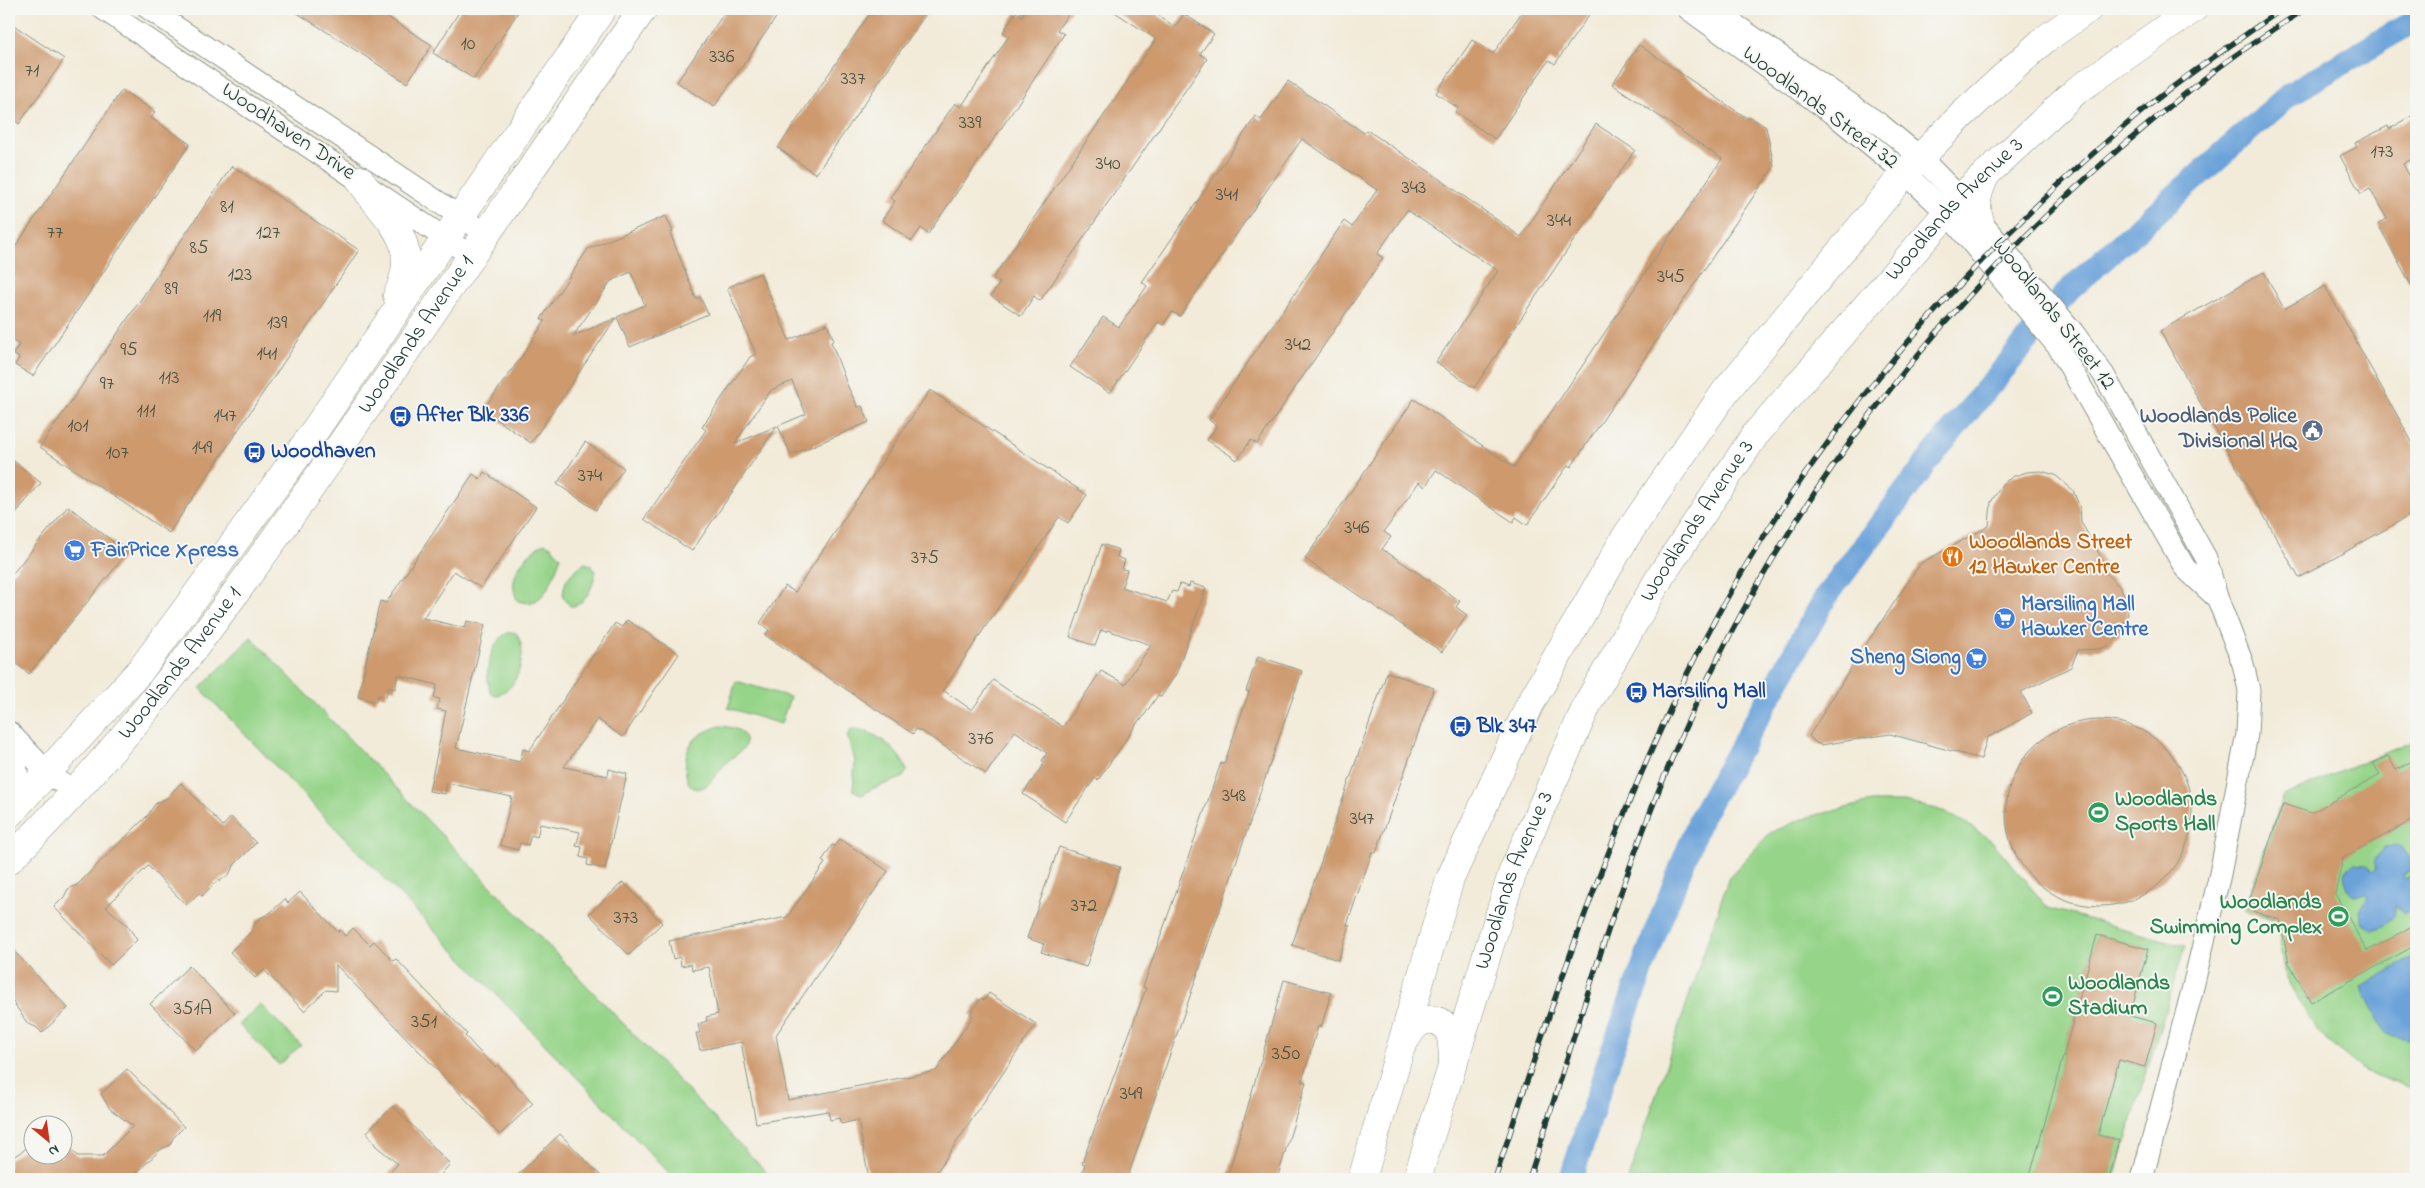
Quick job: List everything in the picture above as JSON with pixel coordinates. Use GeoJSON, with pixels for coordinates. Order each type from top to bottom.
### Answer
{"type":"FeatureCollection","features":[{"type":"Feature","properties":{"kind":"main road","name":"Woodlands Avenue 1"},"geometry":{"type":"LineString","coordinates":[[9,814],[46,771],[140,671],[308,442],[602,9]]}},
{"type":"Feature","properties":{"kind":"main road","name":"Woodlands Avenue 1"},"geometry":{"type":"LineString","coordinates":[[9,860],[73,792],[166,685],[237,589],[488,235],[643,9]]}},
{"type":"Feature","properties":{"kind":"main road"},"geometry":{"type":"LineString","coordinates":[[1362,1179],[1450,879],[1530,704],[1624,538],[1725,392],[1912,165],[1963,114],[2044,40],[2088,9]]}},
{"type":"Feature","properties":{"kind":"main road","name":"Woodlands Avenue 3"},"geometry":{"type":"LineString","coordinates":[[1417,1179],[1513,871],[1588,703],[1660,577],[1755,435],[1953,206],[2076,91],[2193,9]]}},
{"type":"Feature","properties":{"kind":"main road"},"geometry":{"type":"LineString","coordinates":[[1980,221],[1977,213],[1977,200],[1988,172]]}},
{"type":"Feature","properties":{"kind":"main road"},"geometry":{"type":"LineString","coordinates":[[360,180],[375,203],[401,234],[407,266],[403,283],[396,298],[397,310]]}},
{"type":"Feature","properties":{"kind":"main road"},"geometry":{"type":"LineString","coordinates":[[9,740],[14,775],[9,792]]}},
{"type":"Feature","properties":{"kind":"main road"},"geometry":{"type":"LineString","coordinates":[[1401,1046],[1415,1026],[1422,1021],[1431,1019],[1441,1022],[1450,1033],[1453,1063]]}},
{"type":"Feature","properties":{"kind":"street","name":"Woodhaven Drive"},"geometry":{"type":"LineString","coordinates":[[103,9],[360,180],[453,227],[488,235]]}},
{"type":"Feature","properties":{"kind":"street","name":"Woodhaven Drive"},"geometry":{"type":"LineString","coordinates":[[149,9],[453,227],[472,257]]}},
{"type":"Feature","properties":{"kind":"street","name":"Woodlands Street 32"},"geometry":{"type":"LineString","coordinates":[[1688,9],[1837,117],[1912,165]]}},
{"type":"Feature","properties":{"kind":"street","name":"Woodlands Street 32"},"geometry":{"type":"LineString","coordinates":[[1712,9],[1881,126],[1912,165],[1953,206]]}},
{"type":"Feature","properties":{"kind":"street","name":"Woodlands Street 12"},"geometry":{"type":"LineString","coordinates":[[1953,206],[1980,221],[2073,332],[2104,376],[2206,558],[2217,597],[2225,614],[2249,690],[2247,734],[2218,883],[2192,995],[2142,1179]]}},
{"type":"Feature","properties":{"kind":"street","name":"Woodlands Street 12"},"geometry":{"type":"LineString","coordinates":[[1953,206],[2020,302],[2055,345],[2084,389],[2185,568],[2217,597]]}},
{"type":"Feature","properties":{"kind":"street"},"geometry":{"type":"LineString","coordinates":[[9,732],[46,771],[73,792]]}},
{"type":"Feature","properties":{"kind":"green space"},"geometry":{"type":"Polygon","coordinates":[[[544,543],[551,546],[561,557],[551,582],[547,590],[535,601],[527,603],[518,601],[514,584],[515,576],[530,554],[544,543]]]}},
{"type":"Feature","properties":{"kind":"green space"},"geometry":{"type":"Polygon","coordinates":[[[585,563],[591,565],[595,572],[591,589],[580,603],[570,606],[563,597],[564,586],[572,573],[585,563]]]}},
{"type":"Feature","properties":{"kind":"green space"},"geometry":{"type":"Polygon","coordinates":[[[510,632],[516,633],[521,646],[522,653],[518,674],[510,687],[498,695],[492,694],[488,678],[490,659],[497,642],[510,632]]]}},
{"type":"Feature","properties":{"kind":"green space"},"geometry":{"type":"Polygon","coordinates":[[[251,637],[773,1179],[675,1179],[200,688],[251,637]]]}},
{"type":"Feature","properties":{"kind":"green space"},"geometry":{"type":"Polygon","coordinates":[[[736,681],[790,697],[781,724],[728,708],[736,681]]]}},
{"type":"Feature","properties":{"kind":"green space"},"geometry":{"type":"Polygon","coordinates":[[[720,726],[730,727],[742,733],[745,746],[722,767],[707,785],[696,789],[691,786],[686,773],[689,747],[699,736],[720,726]]]}},
{"type":"Feature","properties":{"kind":"green space"},"geometry":{"type":"Polygon","coordinates":[[[851,729],[868,732],[877,736],[892,748],[907,771],[902,778],[874,788],[862,795],[853,790],[855,761],[847,736],[851,729]]]}},
{"type":"Feature","properties":{"kind":"green space","name":"Woodlands Swimming Complex"},"geometry":{"type":"Polygon","coordinates":[[[2416,740],[2416,1090],[2364,1071],[2317,1032],[2286,978],[2277,921],[2244,910],[2283,796],[2416,740]]]}},
{"type":"Feature","properties":{"kind":"green space"},"geometry":{"type":"Polygon","coordinates":[[[1871,802],[1904,802],[1937,809],[1964,822],[1992,841],[2048,908],[2185,946],[2114,1179],[2109,1179],[2119,1140],[2098,1135],[2119,1060],[2145,1067],[2157,1023],[2130,1016],[2148,949],[2097,935],[2029,1179],[1628,1179],[1729,877],[1770,833],[1804,818],[1871,802]]]}},
{"type":"Feature","properties":{"kind":"green space"},"geometry":{"type":"Polygon","coordinates":[[[260,1004],[301,1045],[279,1065],[239,1025],[260,1004]]]}},
{"type":"Feature","properties":{"kind":"water"},"geometry":{"type":"Polygon","coordinates":[[[2399,846],[2411,862],[2411,870],[2402,875],[2404,878],[2409,876],[2416,880],[2416,908],[2404,913],[2395,906],[2394,917],[2384,926],[2373,930],[2363,924],[2361,916],[2361,907],[2368,898],[2365,893],[2355,896],[2347,888],[2345,882],[2346,870],[2355,863],[2366,864],[2373,871],[2377,868],[2374,861],[2384,847],[2399,846]]]}},
{"type":"Feature","properties":{"kind":"water"},"geometry":{"type":"Polygon","coordinates":[[[2412,958],[2416,959],[2416,1041],[2386,1034],[2361,987],[2412,958]]]}},
{"type":"Feature","properties":{"kind":"building"},"geometry":{"type":"Polygon","coordinates":[[[291,9],[375,9],[432,45],[407,83],[291,9]]]}},
{"type":"Feature","properties":{"kind":"building"},"geometry":{"type":"Polygon","coordinates":[[[461,9],[520,9],[474,79],[433,53],[461,9]]]}},
{"type":"Feature","properties":{"kind":"building"},"geometry":{"type":"Polygon","coordinates":[[[727,9],[782,9],[714,107],[677,82],[727,9]]]}},
{"type":"Feature","properties":{"kind":"building"},"geometry":{"type":"Polygon","coordinates":[[[873,9],[929,9],[816,174],[778,148],[873,9]]]}},
{"type":"Feature","properties":{"kind":"building"},"geometry":{"type":"Polygon","coordinates":[[[1026,9],[1072,9],[1057,30],[1064,34],[1011,114],[928,234],[921,228],[912,241],[882,220],[895,201],[890,198],[955,103],[961,107],[1009,36],[1003,32],[1016,12],[1022,16],[1026,9]]]}},
{"type":"Feature","properties":{"kind":"building"},"geometry":{"type":"Polygon","coordinates":[[[1110,9],[1149,9],[1175,27],[1184,14],[1214,34],[1200,54],[1207,59],[1040,301],[1034,296],[1021,316],[991,296],[1000,283],[993,278],[1156,39],[1110,9]]]}},
{"type":"Feature","properties":{"kind":"building"},"geometry":{"type":"Polygon","coordinates":[[[1524,9],[1593,9],[1555,64],[1549,60],[1495,139],[1455,112],[1458,108],[1436,93],[1472,40],[1493,54],[1524,9]]]}},
{"type":"Feature","properties":{"kind":"building"},"geometry":{"type":"Polygon","coordinates":[[[9,22],[64,59],[19,124],[9,116],[9,22]]]}},
{"type":"Feature","properties":{"kind":"building"},"geometry":{"type":"Polygon","coordinates":[[[1639,45],[1748,119],[1750,117],[1766,127],[1774,166],[1571,467],[1568,465],[1527,525],[1516,517],[1513,522],[1436,470],[1425,487],[1419,482],[1384,532],[1391,537],[1382,549],[1460,601],[1456,607],[1467,615],[1442,652],[1305,559],[1414,399],[1514,467],[1722,159],[1612,84],[1639,45]]]}},
{"type":"Feature","properties":{"kind":"building"},"geometry":{"type":"Polygon","coordinates":[[[1288,81],[1364,133],[1367,130],[1427,170],[1521,237],[1596,124],[1635,150],[1474,388],[1436,362],[1498,271],[1407,210],[1377,254],[1383,258],[1257,444],[1251,440],[1237,460],[1207,440],[1217,426],[1209,420],[1344,221],[1352,227],[1377,190],[1302,139],[1180,316],[1172,312],[1163,325],[1158,322],[1110,393],[1070,367],[1103,317],[1119,327],[1147,286],[1142,282],[1256,116],[1261,120],[1288,81]]]}},
{"type":"Feature","properties":{"kind":"building"},"geometry":{"type":"Polygon","coordinates":[[[122,90],[155,112],[151,118],[190,144],[33,376],[15,365],[19,358],[13,354],[19,345],[9,337],[9,256],[122,90]]]}},
{"type":"Feature","properties":{"kind":"building"},"geometry":{"type":"Polygon","coordinates":[[[2416,114],[2416,157],[2403,164],[2416,188],[2416,294],[2378,224],[2387,219],[2370,189],[2361,194],[2340,156],[2357,147],[2355,143],[2388,126],[2389,129],[2416,114]]]}},
{"type":"Feature","properties":{"kind":"building"},"geometry":{"type":"Polygon","coordinates":[[[232,166],[359,250],[169,533],[40,447],[232,166]]]}},
{"type":"Feature","properties":{"kind":"building"},"geometry":{"type":"Polygon","coordinates":[[[666,216],[673,232],[670,233],[696,299],[700,297],[708,314],[630,347],[617,317],[645,305],[631,272],[611,281],[573,336],[616,318],[531,443],[483,410],[545,321],[541,319],[588,249],[666,216]]]}},
{"type":"Feature","properties":{"kind":"building"},"geometry":{"type":"Polygon","coordinates":[[[2264,272],[2284,309],[2325,286],[2416,449],[2416,512],[2299,578],[2160,331],[2264,272]]]}},
{"type":"Feature","properties":{"kind":"building"},"geometry":{"type":"Polygon","coordinates":[[[760,273],[789,340],[827,324],[834,340],[831,342],[848,387],[858,407],[862,406],[869,422],[791,455],[778,426],[806,414],[792,381],[771,390],[734,444],[777,426],[692,551],[644,519],[706,430],[702,427],[750,357],[756,354],[727,288],[760,273]]]}},
{"type":"Feature","properties":{"kind":"building"},"geometry":{"type":"Polygon","coordinates":[[[930,390],[1087,495],[1068,523],[1059,517],[943,690],[972,710],[993,680],[1063,727],[1101,671],[1125,684],[1151,645],[1107,630],[1106,632],[1101,630],[1095,646],[1070,637],[1102,544],[1119,550],[1117,557],[1125,560],[1122,569],[1127,570],[1122,587],[1167,602],[1172,591],[1177,592],[1180,584],[1189,587],[1190,583],[1206,588],[1176,674],[1161,697],[1158,695],[1140,719],[1098,780],[1095,778],[1065,822],[1023,794],[1045,762],[1042,761],[1047,753],[1015,731],[986,774],[926,734],[916,729],[913,734],[765,635],[769,630],[760,623],[785,586],[795,592],[930,390]]]}},
{"type":"Feature","properties":{"kind":"building"},"geometry":{"type":"Polygon","coordinates":[[[585,442],[624,468],[596,510],[557,484],[585,442]]]}},
{"type":"Feature","properties":{"kind":"building"},"geometry":{"type":"Polygon","coordinates":[[[9,457],[41,483],[9,521],[9,457]]]}},
{"type":"Feature","properties":{"kind":"building","name":"Marsiling Mall Hawker Centre"},"geometry":{"type":"Polygon","coordinates":[[[2041,471],[2055,475],[2073,490],[2080,508],[2081,522],[2108,569],[2104,572],[2120,587],[2125,596],[2128,614],[2119,636],[2109,645],[2100,649],[2078,650],[2071,667],[2021,692],[2032,713],[1987,738],[1981,759],[1890,734],[1821,745],[1816,743],[1809,736],[1862,650],[1921,563],[1989,526],[1991,502],[2003,483],[2014,476],[2027,472],[2041,471]]]}},
{"type":"Feature","properties":{"kind":"building"},"geometry":{"type":"Polygon","coordinates":[[[484,472],[536,507],[481,588],[454,571],[423,618],[465,628],[467,621],[485,625],[456,748],[520,762],[523,749],[529,751],[615,623],[622,627],[627,620],[679,654],[623,737],[597,719],[564,767],[608,776],[609,769],[627,774],[605,869],[587,865],[588,859],[580,857],[582,847],[576,846],[580,832],[540,824],[537,837],[531,835],[528,845],[520,843],[518,850],[500,845],[512,797],[447,783],[445,794],[429,791],[446,711],[437,709],[440,699],[434,698],[437,685],[398,675],[395,689],[388,687],[386,697],[378,695],[376,702],[358,697],[380,601],[386,603],[473,474],[480,479],[484,472]]]}},
{"type":"Feature","properties":{"kind":"building"},"geometry":{"type":"Polygon","coordinates":[[[68,506],[127,553],[29,674],[9,657],[9,578],[68,506]]]}},
{"type":"Feature","properties":{"kind":"building"},"geometry":{"type":"Polygon","coordinates":[[[1258,656],[1302,671],[1127,1179],[1080,1179],[1085,1164],[1082,1163],[1146,988],[1143,987],[1221,763],[1224,764],[1249,692],[1246,691],[1258,656]]]}},
{"type":"Feature","properties":{"kind":"building"},"geometry":{"type":"Polygon","coordinates":[[[1387,672],[1434,688],[1376,853],[1372,852],[1347,925],[1350,926],[1338,960],[1292,945],[1387,672]]]}},
{"type":"Feature","properties":{"kind":"building","name":"Woodlands Sports Hall"},"geometry":{"type":"Polygon","coordinates":[[[2090,720],[2108,720],[2135,727],[2165,747],[2185,777],[2192,804],[2192,822],[2185,849],[2165,879],[2135,899],[2108,906],[2090,906],[2072,902],[2055,895],[2040,885],[2027,872],[2017,857],[2010,840],[2006,822],[2006,804],[2010,786],[2017,769],[2027,754],[2040,741],[2055,731],[2072,724],[2090,720]]]}},
{"type":"Feature","properties":{"kind":"building"},"geometry":{"type":"Polygon","coordinates":[[[2388,756],[2396,770],[2416,759],[2416,818],[2343,858],[2335,894],[2367,951],[2416,925],[2416,945],[2311,1002],[2289,963],[2280,920],[2246,909],[2283,804],[2311,813],[2380,775],[2373,763],[2388,756]]]}},
{"type":"Feature","properties":{"kind":"building"},"geometry":{"type":"Polygon","coordinates":[[[181,783],[223,826],[231,817],[256,843],[235,864],[228,876],[215,883],[202,896],[199,893],[186,905],[148,866],[106,907],[128,926],[137,940],[111,965],[54,907],[64,897],[68,889],[77,885],[148,815],[155,804],[167,798],[181,783]]]}},
{"type":"Feature","properties":{"kind":"building"},"geometry":{"type":"Polygon","coordinates":[[[840,839],[888,871],[776,1035],[788,1100],[936,1071],[973,1016],[970,1014],[981,998],[984,1000],[989,993],[1036,1024],[932,1179],[869,1179],[858,1120],[841,1124],[839,1118],[830,1120],[828,1111],[756,1123],[741,1042],[700,1050],[696,1033],[700,1033],[698,1024],[707,1021],[706,1017],[718,1014],[709,967],[692,970],[691,964],[681,966],[680,957],[673,959],[669,941],[787,917],[825,863],[822,861],[832,845],[835,846],[840,839]]]}},
{"type":"Feature","properties":{"kind":"building"},"geometry":{"type":"Polygon","coordinates":[[[1059,847],[1120,867],[1086,967],[1041,952],[1044,944],[1027,938],[1059,847]]]}},
{"type":"Feature","properties":{"kind":"building"},"geometry":{"type":"Polygon","coordinates":[[[623,882],[662,923],[629,955],[589,914],[623,882]]]}},
{"type":"Feature","properties":{"kind":"building"},"geometry":{"type":"Polygon","coordinates":[[[300,892],[338,932],[340,930],[345,936],[353,928],[370,945],[374,941],[393,961],[396,959],[467,1034],[465,1036],[477,1049],[495,1067],[497,1065],[533,1103],[500,1135],[336,965],[336,991],[326,990],[304,1011],[264,970],[255,978],[230,952],[251,932],[257,920],[270,913],[285,899],[288,903],[300,892]]]}},
{"type":"Feature","properties":{"kind":"building"},"geometry":{"type":"Polygon","coordinates":[[[2097,935],[2148,949],[2130,1016],[2157,1023],[2145,1067],[2119,1060],[2098,1135],[2119,1140],[2109,1179],[2029,1179],[2097,935]]]}},
{"type":"Feature","properties":{"kind":"building"},"geometry":{"type":"Polygon","coordinates":[[[9,946],[68,1008],[42,1033],[36,1027],[28,1024],[9,996],[9,946]]]}},
{"type":"Feature","properties":{"kind":"building"},"geometry":{"type":"Polygon","coordinates":[[[189,966],[235,1013],[196,1051],[150,1004],[189,966]]]}},
{"type":"Feature","properties":{"kind":"building"},"geometry":{"type":"Polygon","coordinates":[[[1284,980],[1331,993],[1321,1027],[1318,1026],[1302,1081],[1306,1082],[1277,1179],[1227,1179],[1284,980]]]}},
{"type":"Feature","properties":{"kind":"building"},"geometry":{"type":"Polygon","coordinates":[[[127,1069],[184,1127],[173,1138],[170,1145],[161,1149],[130,1179],[9,1179],[9,1159],[22,1152],[22,1166],[72,1166],[72,1150],[78,1156],[103,1156],[133,1126],[110,1109],[101,1094],[127,1069]]]}},
{"type":"Feature","properties":{"kind":"building"},"geometry":{"type":"Polygon","coordinates":[[[393,1106],[450,1164],[437,1179],[383,1179],[398,1164],[376,1146],[367,1132],[393,1106]]]}},
{"type":"Feature","properties":{"kind":"building"},"geometry":{"type":"Polygon","coordinates":[[[560,1134],[604,1179],[514,1179],[541,1152],[560,1134]]]}},
{"type":"Feature","properties":{"kind":"waterway"},"geometry":{"type":"LineString","coordinates":[[1571,1179],[1609,1060],[1656,931],[1701,817],[1827,595],[1941,444],[2069,290],[2290,94],[2416,20]]}},
{"type":"Feature","properties":{"kind":"railway"},"geometry":{"type":"LineString","coordinates":[[1495,1179],[1539,1044],[1586,911],[1638,780],[1698,652],[1740,575],[1788,500],[1839,427],[1895,357],[1954,290],[2016,226],[2147,107],[2282,9]]}},
{"type":"Feature","properties":{"kind":"railway"},"geometry":{"type":"LineString","coordinates":[[1529,1179],[1620,895],[1662,783],[1685,728],[1724,646],[1769,566],[1817,489],[1871,414],[1928,343],[1989,274],[2053,209],[2120,148],[2190,90],[2233,57],[2305,9]]}},
{"type":"Feature","properties":{"kind":"place","name":"After Blk 336"},"geometry":{"type":"Point","coordinates":[400,416]}},
{"type":"Feature","properties":{"kind":"place","name":"Woodlands Police Divisional HQ"},"geometry":{"type":"Point","coordinates":[2313,430]}},
{"type":"Feature","properties":{"kind":"place","name":"Woodhaven"},"geometry":{"type":"Point","coordinates":[255,452]}},
{"type":"Feature","properties":{"kind":"place","name":"FairPrice Xpress"},"geometry":{"type":"Point","coordinates":[75,551]}},
{"type":"Feature","properties":{"kind":"place","name":"Woodlands Street 12 Hawker Centre"},"geometry":{"type":"Point","coordinates":[1953,556]}},
{"type":"Feature","properties":{"kind":"place","name":"Marsiling Mall Hawker Centre"},"geometry":{"type":"Point","coordinates":[2005,618]}},
{"type":"Feature","properties":{"kind":"place","name":"Sheng Siong"},"geometry":{"type":"Point","coordinates":[1977,658]}},
{"type":"Feature","properties":{"kind":"place","name":"Marsiling Mall"},"geometry":{"type":"Point","coordinates":[1636,692]}},
{"type":"Feature","properties":{"kind":"place","name":"Blk 347"},"geometry":{"type":"Point","coordinates":[1461,727]}},
{"type":"Feature","properties":{"kind":"place","name":"Woodlands Sports Hall"},"geometry":{"type":"Point","coordinates":[2099,813]}},
{"type":"Feature","properties":{"kind":"place","name":"Woodlands Swimming Complex"},"geometry":{"type":"Point","coordinates":[2338,916]}},
{"type":"Feature","properties":{"kind":"place","name":"Woodlands Stadium"},"geometry":{"type":"Point","coordinates":[2052,997]}}]}
